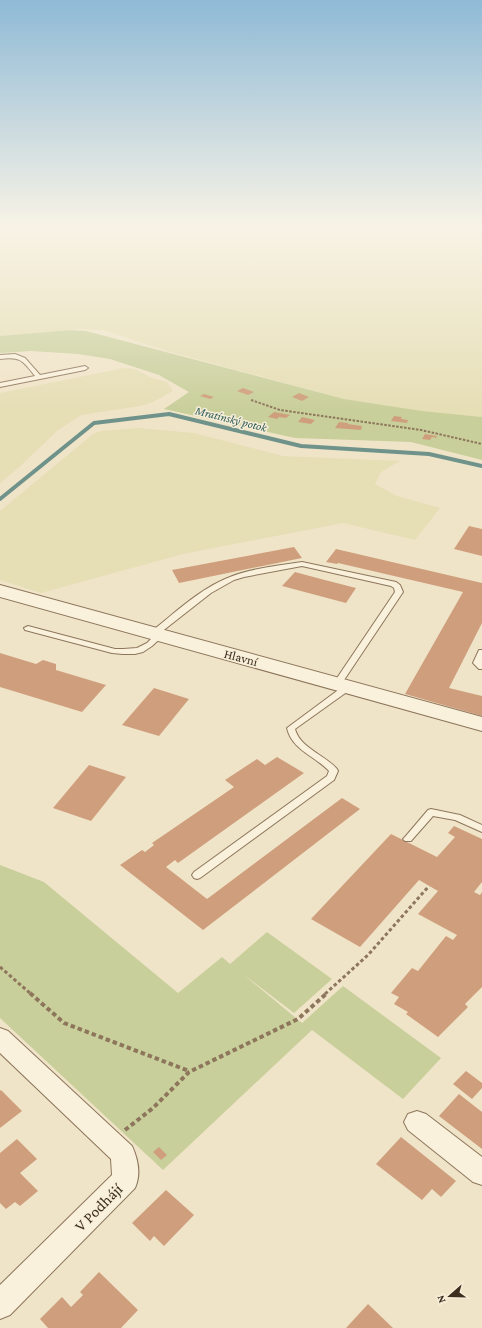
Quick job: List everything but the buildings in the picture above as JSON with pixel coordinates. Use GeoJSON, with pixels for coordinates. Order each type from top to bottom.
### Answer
{"type":"FeatureCollection","features":[{"type":"Feature","properties":{"kind":"street","name":"Hlavní"},"geometry":{"type":"LineString","coordinates":[[0,591],[482,724]]}},
{"type":"Feature","properties":{"kind":"street","name":"V Podhájí"},"geometry":{"type":"LineString","coordinates":[[0,1038],[123,1154],[126,1179],[0,1305]]}},
{"type":"Feature","properties":{"kind":"street"},"geometry":{"type":"LineString","coordinates":[[417,1122],[482,1173]]}},
{"type":"Feature","properties":{"kind":"lane"},"geometry":{"type":"LineString","coordinates":[[0,357],[13,355],[22,357],[39,377]]}},
{"type":"Feature","properties":{"kind":"lane"},"geometry":{"type":"LineString","coordinates":[[0,385],[85,368]]}},
{"type":"Feature","properties":{"kind":"lane"},"geometry":{"type":"LineString","coordinates":[[28,628],[115,651],[126,652],[148,648],[157,634],[218,585],[232,577],[302,564],[393,584],[397,587],[399,592],[343,685],[291,728],[292,736],[296,741],[330,765],[334,771],[331,778],[197,875]]}},
{"type":"Feature","properties":{"kind":"lane"},"geometry":{"type":"LineString","coordinates":[[482,652],[477,663],[482,667]]}},
{"type":"Feature","properties":{"kind":"lane"},"geometry":{"type":"LineString","coordinates":[[408,839],[431,812],[457,817],[482,829]]}},
{"type":"Feature","properties":{"kind":"path"},"geometry":{"type":"LineString","coordinates":[[251,400],[280,410],[421,430],[482,444]]}},
{"type":"Feature","properties":{"kind":"path"},"geometry":{"type":"LineString","coordinates":[[111,1142],[153,1108],[189,1072],[298,1019],[368,955],[430,886]]}},
{"type":"Feature","properties":{"kind":"path"},"geometry":{"type":"LineString","coordinates":[[0,967],[64,1023],[189,1072]]}},
{"type":"Feature","properties":{"kind":"shaded area"},"geometry":{"type":"Polygon","coordinates":[[[0,286],[482,286],[482,417],[422,411],[344,399],[167,351],[104,330],[79,329],[0,336],[0,286]]]}},
{"type":"Feature","properties":{"kind":"shaded area"},"geometry":{"type":"Polygon","coordinates":[[[124,368],[135,369],[152,378],[167,382],[173,391],[153,402],[140,406],[81,415],[58,430],[0,483],[0,393],[124,368]]]}},
{"type":"Feature","properties":{"kind":"shaded area"},"geometry":{"type":"Polygon","coordinates":[[[138,428],[194,433],[283,456],[400,461],[381,472],[375,484],[397,496],[440,508],[415,540],[343,523],[183,554],[41,593],[0,580],[0,511],[93,434],[101,431],[138,428]]]}},
{"type":"Feature","properties":{"kind":"green space"},"geometry":{"type":"Polygon","coordinates":[[[69,330],[86,331],[344,399],[422,411],[482,417],[482,460],[411,442],[295,438],[164,409],[189,392],[159,375],[110,359],[78,354],[31,351],[0,353],[0,336],[69,330]]]}},
{"type":"Feature","properties":{"kind":"green space"},"geometry":{"type":"Polygon","coordinates":[[[0,865],[44,882],[178,993],[222,957],[230,964],[267,932],[332,979],[294,1013],[244,975],[302,1023],[343,986],[441,1058],[403,1099],[312,1030],[163,1170],[0,1018],[0,865]]]}},
{"type":"Feature","properties":{"kind":"waterway","name":"Mratínský potok"},"geometry":{"type":"LineString","coordinates":[[0,499],[94,423],[169,414],[301,446],[429,454],[482,466]]}}]}
